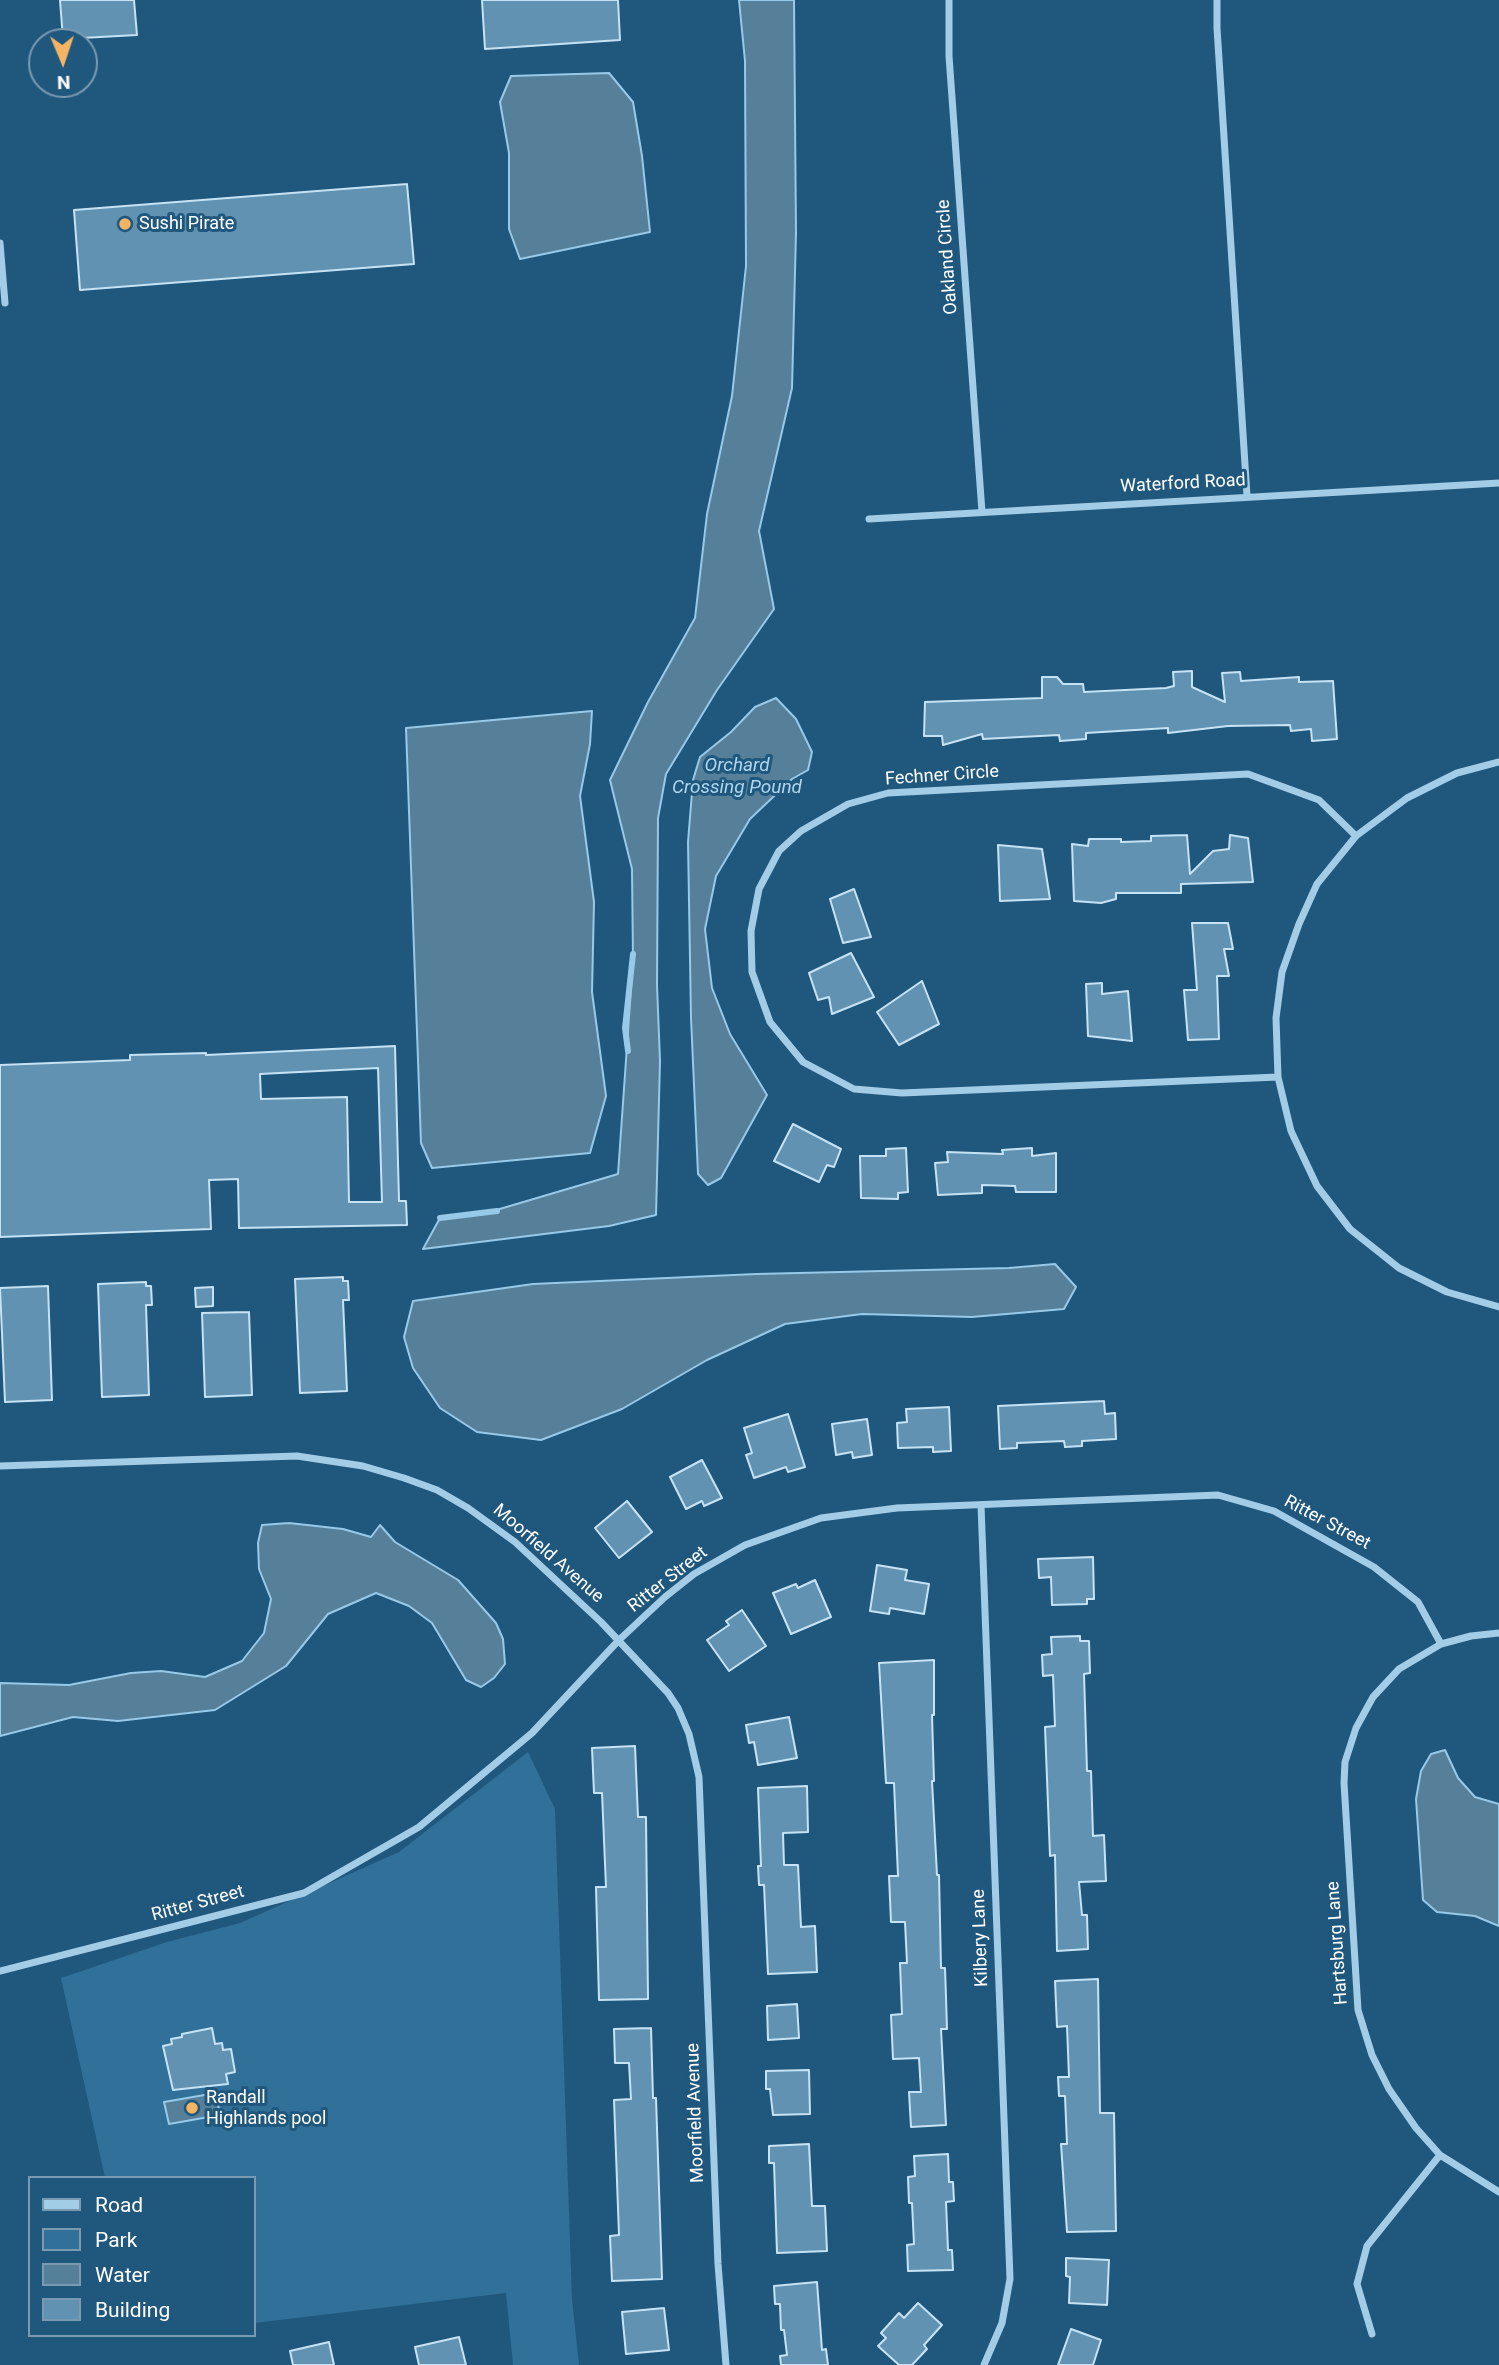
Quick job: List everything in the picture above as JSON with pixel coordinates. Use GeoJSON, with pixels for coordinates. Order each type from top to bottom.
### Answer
{"type":"FeatureCollection","features":[{"type":"Feature","properties":{"kind":"street","name":"Oakland Circle"},"geometry":{"type":"LineString","coordinates":[[949,0],[950,70],[982,512]]}},
{"type":"Feature","properties":{"kind":"street"},"geometry":{"type":"LineString","coordinates":[[1217,0],[1247,496]]}},
{"type":"Feature","properties":{"kind":"street"},"geometry":{"type":"LineString","coordinates":[[0,243],[5,303]]}},
{"type":"Feature","properties":{"kind":"street","name":"Waterford Road"},"geometry":{"type":"LineString","coordinates":[[869,519],[1499,483]]}},
{"type":"Feature","properties":{"kind":"street"},"geometry":{"type":"LineString","coordinates":[[1499,762],[1457,773],[1407,798],[1356,836],[1317,884],[1299,924],[1282,972],[1276,1018],[1278,1077],[1291,1131],[1317,1185],[1350,1229],[1399,1268],[1447,1292],[1499,1307]]}},
{"type":"Feature","properties":{"kind":"street","name":"Fechner Circle"},"geometry":{"type":"LineString","coordinates":[[1278,1077],[902,1093],[854,1089],[803,1062],[770,1022],[752,972],[751,931],[759,890],[779,851],[801,831],[848,804],[888,793],[1248,774],[1319,800],[1356,836]]}},
{"type":"Feature","properties":{"kind":"street","name":"Moorfield Avenue"},"geometry":{"type":"LineString","coordinates":[[0,1466],[274,1456],[323,1459],[363,1466],[437,1490],[491,1522],[515,1542],[619,1640],[668,1693],[689,1734],[698,1765],[719,2298],[726,2365]]}},
{"type":"Feature","properties":{"kind":"street","name":"Ritter Street"},"geometry":{"type":"LineString","coordinates":[[0,1971],[304,1893],[419,1828],[532,1733],[619,1640],[694,1574],[765,1536],[840,1514],[897,1508],[1218,1494],[1274,1511],[1374,1567],[1418,1602],[1441,1644]]}},
{"type":"Feature","properties":{"kind":"street","name":"Kilbery Lane"},"geometry":{"type":"LineString","coordinates":[[981,1505],[1010,2279],[1002,2323],[984,2365]]}},
{"type":"Feature","properties":{"kind":"street","name":"Hartsburg Lane"},"geometry":{"type":"LineString","coordinates":[[1499,1633],[1471,1636],[1441,1644],[1399,1670],[1373,1698],[1356,1728],[1345,1762],[1343,1783],[1358,2010],[1372,2055],[1389,2089],[1416,2128],[1440,2154],[1499,2192]]}},
{"type":"Feature","properties":{"kind":"street"},"geometry":{"type":"LineString","coordinates":[[1372,2334],[1357,2284],[1367,2246],[1440,2154]]}},
{"type":"Feature","properties":{"kind":"green space"},"geometry":{"type":"Polygon","coordinates":[[[528,1752],[555,1809],[572,2299],[579,2365],[513,2365],[506,2293],[256,2323],[256,2176],[105,2176],[61,1978],[167,1942],[240,1923],[399,1852],[528,1752]]]}},
{"type":"Feature","properties":{"kind":"water"},"geometry":{"type":"Polygon","coordinates":[[[739,0],[794,0],[796,233],[792,388],[759,531],[774,609],[717,690],[666,774],[658,818],[657,985],[660,1061],[656,1215],[609,1226],[423,1249],[440,1218],[493,1211],[618,1174],[633,960],[632,869],[610,780],[648,702],[695,618],[707,514],[732,396],[746,266],[745,61],[739,0]]]}},
{"type":"Feature","properties":{"kind":"water"},"geometry":{"type":"Polygon","coordinates":[[[609,73],[633,102],[650,232],[520,259],[509,229],[509,153],[500,102],[511,76],[609,73]]]}},
{"type":"Feature","properties":{"kind":"water","name":"Orchard Crossing Pound"},"geometry":{"type":"Polygon","coordinates":[[[776,698],[796,719],[812,752],[808,770],[792,779],[750,819],[716,876],[705,929],[712,988],[730,1034],[767,1095],[721,1178],[708,1185],[698,1174],[691,1018],[688,842],[693,780],[700,757],[731,732],[755,707],[776,698]]]}},
{"type":"Feature","properties":{"kind":"water"},"geometry":{"type":"Polygon","coordinates":[[[592,711],[590,744],[580,796],[594,902],[592,992],[606,1096],[590,1153],[432,1168],[421,1143],[406,728],[592,711]]]}},
{"type":"Feature","properties":{"kind":"water"},"geometry":{"type":"Polygon","coordinates":[[[1055,1264],[1076,1287],[1064,1309],[972,1317],[862,1314],[785,1324],[707,1360],[622,1409],[541,1440],[477,1432],[440,1408],[413,1368],[404,1337],[413,1301],[533,1284],[756,1274],[1009,1268],[1055,1264]]]}},
{"type":"Feature","properties":{"kind":"water"},"geometry":{"type":"Polygon","coordinates":[[[289,1523],[343,1529],[371,1537],[380,1525],[395,1542],[458,1580],[496,1623],[503,1639],[505,1664],[494,1678],[481,1687],[466,1680],[432,1623],[409,1606],[376,1593],[328,1614],[286,1666],[215,1710],[118,1721],[73,1717],[0,1736],[0,1683],[69,1685],[131,1673],[161,1671],[205,1677],[242,1661],[264,1633],[271,1599],[259,1569],[258,1543],[262,1525],[289,1523]]]}},
{"type":"Feature","properties":{"kind":"water"},"geometry":{"type":"Polygon","coordinates":[[[1445,1750],[1458,1778],[1475,1797],[1499,1804],[1499,1926],[1475,1916],[1437,1912],[1423,1900],[1416,1799],[1421,1771],[1431,1754],[1445,1750]]]}},
{"type":"Feature","properties":{"kind":"water","name":"Randall Highlands pool"},"geometry":{"type":"Polygon","coordinates":[[[216,2093],[220,2115],[169,2124],[164,2102],[216,2093]]]}},
{"type":"Feature","properties":{"kind":"building"},"geometry":{"type":"Polygon","coordinates":[[[60,0],[134,0],[137,35],[98,37],[98,28],[62,28],[60,0]]]}},
{"type":"Feature","properties":{"kind":"building"},"geometry":{"type":"Polygon","coordinates":[[[482,0],[618,0],[620,40],[485,49],[482,0]]]}},
{"type":"Feature","properties":{"kind":"building"},"geometry":{"type":"Polygon","coordinates":[[[407,184],[414,264],[80,290],[74,210],[407,184]]]}},
{"type":"Feature","properties":{"kind":"building"},"geometry":{"type":"Polygon","coordinates":[[[1192,671],[1192,687],[1225,702],[1222,673],[1240,672],[1241,681],[1299,677],[1299,682],[1333,681],[1337,739],[1312,741],[1311,729],[1291,731],[1290,725],[1228,726],[1168,733],[1168,728],[1086,733],[1086,739],[1060,741],[1059,735],[983,739],[982,734],[943,745],[942,736],[924,736],[925,702],[1042,698],[1042,677],[1057,677],[1063,684],[1083,684],[1084,692],[1166,688],[1174,686],[1173,672],[1192,671]]]}},
{"type":"Feature","properties":{"kind":"building"},"geometry":{"type":"Polygon","coordinates":[[[1187,835],[1190,874],[1213,851],[1229,849],[1230,835],[1248,838],[1253,882],[1181,884],[1181,893],[1116,893],[1116,899],[1101,903],[1074,901],[1072,844],[1088,846],[1089,839],[1151,841],[1151,836],[1187,835]]]}},
{"type":"Feature","properties":{"kind":"building"},"geometry":{"type":"Polygon","coordinates":[[[998,845],[1042,849],[1050,899],[1000,901],[998,845]]]}},
{"type":"Feature","properties":{"kind":"building"},"geometry":{"type":"Polygon","coordinates":[[[854,889],[871,937],[843,943],[830,899],[854,889]]]}},
{"type":"Feature","properties":{"kind":"building"},"geometry":{"type":"Polygon","coordinates":[[[1192,923],[1228,923],[1233,949],[1224,949],[1229,976],[1217,976],[1219,1039],[1188,1040],[1184,990],[1197,990],[1192,923]]]}},
{"type":"Feature","properties":{"kind":"building"},"geometry":{"type":"Polygon","coordinates":[[[851,953],[874,997],[832,1014],[829,997],[818,1000],[809,973],[851,953]]]}},
{"type":"Feature","properties":{"kind":"building"},"geometry":{"type":"Polygon","coordinates":[[[922,981],[939,1024],[899,1045],[877,1012],[922,981]]]}},
{"type":"Feature","properties":{"kind":"building"},"geometry":{"type":"Polygon","coordinates":[[[1102,983],[1102,994],[1128,991],[1132,1041],[1088,1036],[1086,984],[1102,983]]]}},
{"type":"Feature","properties":{"kind":"building"},"geometry":{"type":"Polygon","coordinates":[[[395,1046],[399,1201],[406,1201],[407,1225],[239,1228],[238,1179],[209,1180],[211,1229],[0,1237],[0,1065],[130,1060],[130,1055],[206,1055],[395,1046]],[[378,1068],[260,1074],[261,1099],[347,1097],[349,1202],[382,1202],[378,1068]]]}},
{"type":"Feature","properties":{"kind":"building"},"geometry":{"type":"Polygon","coordinates":[[[793,1124],[841,1149],[834,1167],[827,1165],[819,1182],[774,1161],[793,1124]]]}},
{"type":"Feature","properties":{"kind":"building"},"geometry":{"type":"Polygon","coordinates":[[[906,1148],[908,1192],[898,1193],[898,1199],[861,1198],[860,1156],[886,1156],[886,1149],[906,1148]]]}},
{"type":"Feature","properties":{"kind":"building"},"geometry":{"type":"Polygon","coordinates":[[[1032,1148],[1032,1156],[1056,1153],[1056,1192],[1016,1192],[1015,1186],[982,1185],[982,1193],[938,1195],[935,1163],[948,1162],[947,1152],[1003,1154],[1002,1150],[1032,1148]]]}},
{"type":"Feature","properties":{"kind":"building"},"geometry":{"type":"Polygon","coordinates":[[[343,1277],[343,1281],[348,1281],[349,1300],[343,1300],[347,1391],[300,1393],[295,1279],[343,1277]]]}},
{"type":"Feature","properties":{"kind":"building"},"geometry":{"type":"Polygon","coordinates":[[[146,1282],[146,1286],[151,1286],[152,1305],[146,1305],[149,1395],[102,1397],[98,1284],[146,1282]]]}},
{"type":"Feature","properties":{"kind":"building"},"geometry":{"type":"Polygon","coordinates":[[[48,1286],[52,1400],[5,1402],[0,1288],[48,1286]]]}},
{"type":"Feature","properties":{"kind":"building"},"geometry":{"type":"Polygon","coordinates":[[[213,1287],[213,1306],[196,1307],[195,1288],[213,1287]]]}},
{"type":"Feature","properties":{"kind":"building"},"geometry":{"type":"Polygon","coordinates":[[[249,1312],[252,1395],[205,1397],[202,1313],[249,1312]]]}},
{"type":"Feature","properties":{"kind":"building"},"geometry":{"type":"Polygon","coordinates":[[[1104,1401],[1105,1414],[1115,1413],[1116,1439],[1082,1441],[1082,1446],[1065,1447],[1064,1441],[1017,1443],[1017,1448],[1000,1449],[998,1406],[1104,1401]]]}},
{"type":"Feature","properties":{"kind":"building"},"geometry":{"type":"Polygon","coordinates":[[[949,1407],[951,1451],[933,1452],[933,1447],[898,1448],[897,1423],[907,1422],[906,1409],[949,1407]]]}},
{"type":"Feature","properties":{"kind":"building"},"geometry":{"type":"Polygon","coordinates":[[[788,1414],[805,1467],[788,1472],[786,1467],[754,1478],[746,1455],[752,1453],[744,1428],[788,1414]]]}},
{"type":"Feature","properties":{"kind":"building"},"geometry":{"type":"Polygon","coordinates":[[[867,1419],[872,1455],[853,1458],[852,1452],[836,1455],[832,1424],[867,1419]]]}},
{"type":"Feature","properties":{"kind":"building"},"geometry":{"type":"Polygon","coordinates":[[[702,1460],[722,1498],[704,1506],[702,1501],[686,1509],[670,1477],[702,1460]]]}},
{"type":"Feature","properties":{"kind":"building"},"geometry":{"type":"Polygon","coordinates":[[[627,1501],[652,1532],[619,1558],[595,1528],[627,1501]]]}},
{"type":"Feature","properties":{"kind":"building"},"geometry":{"type":"Polygon","coordinates":[[[1093,1557],[1094,1599],[1087,1599],[1087,1604],[1052,1605],[1051,1577],[1039,1578],[1038,1559],[1093,1557]]]}},
{"type":"Feature","properties":{"kind":"building"},"geometry":{"type":"Polygon","coordinates":[[[877,1565],[907,1570],[905,1580],[929,1584],[924,1614],[890,1608],[889,1614],[870,1611],[877,1565]]]}},
{"type":"Feature","properties":{"kind":"building"},"geometry":{"type":"Polygon","coordinates":[[[815,1580],[831,1617],[791,1634],[773,1593],[796,1584],[798,1588],[815,1580]]]}},
{"type":"Feature","properties":{"kind":"building"},"geometry":{"type":"Polygon","coordinates":[[[742,1610],[766,1646],[729,1671],[707,1640],[729,1625],[726,1621],[742,1610]]]}},
{"type":"Feature","properties":{"kind":"building"},"geometry":{"type":"Polygon","coordinates":[[[1080,1636],[1080,1641],[1089,1641],[1090,1673],[1084,1674],[1087,1771],[1091,1771],[1093,1836],[1104,1835],[1106,1881],[1079,1882],[1082,1915],[1087,1915],[1088,1949],[1057,1951],[1055,1855],[1050,1856],[1045,1727],[1055,1726],[1053,1675],[1043,1676],[1042,1655],[1052,1654],[1051,1637],[1080,1636]]]}},
{"type":"Feature","properties":{"kind":"building"},"geometry":{"type":"Polygon","coordinates":[[[934,1660],[932,1781],[939,1875],[941,1968],[945,1968],[947,2029],[941,2029],[946,2125],[911,2127],[909,2092],[921,2092],[919,2058],[893,2059],[891,2015],[902,2014],[900,1963],[907,1963],[905,1922],[891,1922],[889,1876],[898,1876],[894,1783],[886,1783],[879,1663],[934,1660]]]}},
{"type":"Feature","properties":{"kind":"building"},"geometry":{"type":"Polygon","coordinates":[[[789,1717],[797,1758],[758,1765],[754,1742],[749,1743],[746,1725],[789,1717]]]}},
{"type":"Feature","properties":{"kind":"building"},"geometry":{"type":"Polygon","coordinates":[[[635,1746],[638,1817],[646,1817],[648,1999],[599,2000],[596,1887],[606,1887],[602,1793],[594,1793],[592,1748],[635,1746]]]}},
{"type":"Feature","properties":{"kind":"building"},"geometry":{"type":"Polygon","coordinates":[[[807,1786],[808,1832],[783,1833],[784,1865],[798,1865],[801,1927],[815,1926],[817,1972],[768,1974],[764,1885],[759,1885],[758,1866],[761,1866],[758,1788],[807,1786]]]}},
{"type":"Feature","properties":{"kind":"building"},"geometry":{"type":"Polygon","coordinates":[[[1098,1979],[1100,2113],[1114,2113],[1116,2231],[1067,2232],[1061,2144],[1067,2144],[1065,2096],[1059,2096],[1058,2077],[1069,2077],[1067,2026],[1057,2027],[1055,1981],[1098,1979]]]}},
{"type":"Feature","properties":{"kind":"building"},"geometry":{"type":"Polygon","coordinates":[[[797,2004],[799,2038],[768,2040],[767,2006],[797,2004]]]}},
{"type":"Feature","properties":{"kind":"building"},"geometry":{"type":"Polygon","coordinates":[[[212,2028],[215,2044],[222,2043],[223,2050],[231,2049],[235,2072],[226,2074],[228,2084],[173,2090],[163,2046],[172,2044],[171,2039],[182,2037],[182,2034],[212,2028]]]}},
{"type":"Feature","properties":{"kind":"building"},"geometry":{"type":"Polygon","coordinates":[[[651,2028],[662,2279],[612,2281],[610,2236],[619,2235],[614,2100],[631,2099],[629,2063],[615,2063],[614,2029],[651,2028]]]}},
{"type":"Feature","properties":{"kind":"building"},"geometry":{"type":"Polygon","coordinates":[[[809,2070],[810,2114],[773,2115],[770,2089],[766,2089],[766,2071],[809,2070]]]}},
{"type":"Feature","properties":{"kind":"building"},"geometry":{"type":"Polygon","coordinates":[[[809,2144],[812,2206],[825,2206],[827,2251],[777,2253],[774,2163],[769,2163],[769,2146],[809,2144]]]}},
{"type":"Feature","properties":{"kind":"building"},"geometry":{"type":"Polygon","coordinates":[[[948,2154],[949,2182],[953,2182],[954,2201],[946,2202],[948,2250],[952,2250],[953,2270],[908,2271],[907,2245],[914,2244],[908,2177],[915,2176],[914,2156],[948,2154]]]}},
{"type":"Feature","properties":{"kind":"building"},"geometry":{"type":"Polygon","coordinates":[[[1066,2258],[1109,2260],[1107,2305],[1069,2303],[1070,2277],[1066,2276],[1066,2258]]]}},
{"type":"Feature","properties":{"kind":"building"},"geometry":{"type":"Polygon","coordinates":[[[817,2282],[822,2350],[826,2349],[828,2365],[781,2365],[780,2356],[787,2355],[784,2330],[781,2330],[780,2304],[775,2304],[774,2286],[817,2282]]]}},
{"type":"Feature","properties":{"kind":"building"},"geometry":{"type":"Polygon","coordinates":[[[918,2303],[942,2325],[924,2345],[927,2349],[912,2365],[899,2365],[878,2346],[886,2338],[881,2333],[899,2313],[904,2318],[918,2303]]]}},
{"type":"Feature","properties":{"kind":"building"},"geometry":{"type":"Polygon","coordinates":[[[664,2308],[669,2350],[626,2354],[622,2312],[664,2308]]]}},
{"type":"Feature","properties":{"kind":"building"},"geometry":{"type":"Polygon","coordinates":[[[1071,2329],[1101,2340],[1093,2365],[1058,2365],[1071,2329]]]}},
{"type":"Feature","properties":{"kind":"building"},"geometry":{"type":"Polygon","coordinates":[[[459,2337],[466,2365],[419,2365],[415,2347],[459,2337]]]}},
{"type":"Feature","properties":{"kind":"building"},"geometry":{"type":"Polygon","coordinates":[[[329,2342],[334,2365],[293,2365],[290,2351],[329,2342]]]}},
{"type":"Feature","properties":{"kind":"waterway"},"geometry":{"type":"LineString","coordinates":[[628,1051],[625,1028],[633,954]]}},
{"type":"Feature","properties":{"kind":"waterway"},"geometry":{"type":"LineString","coordinates":[[440,1218],[497,1211]]}},
{"type":"Feature","properties":{"kind":"place","name":"Sushi Pirate"},"geometry":{"type":"Point","coordinates":[125,224]}},
{"type":"Feature","properties":{"kind":"place","name":"Randall Highlands pool"},"geometry":{"type":"Point","coordinates":[192,2108]}}]}
